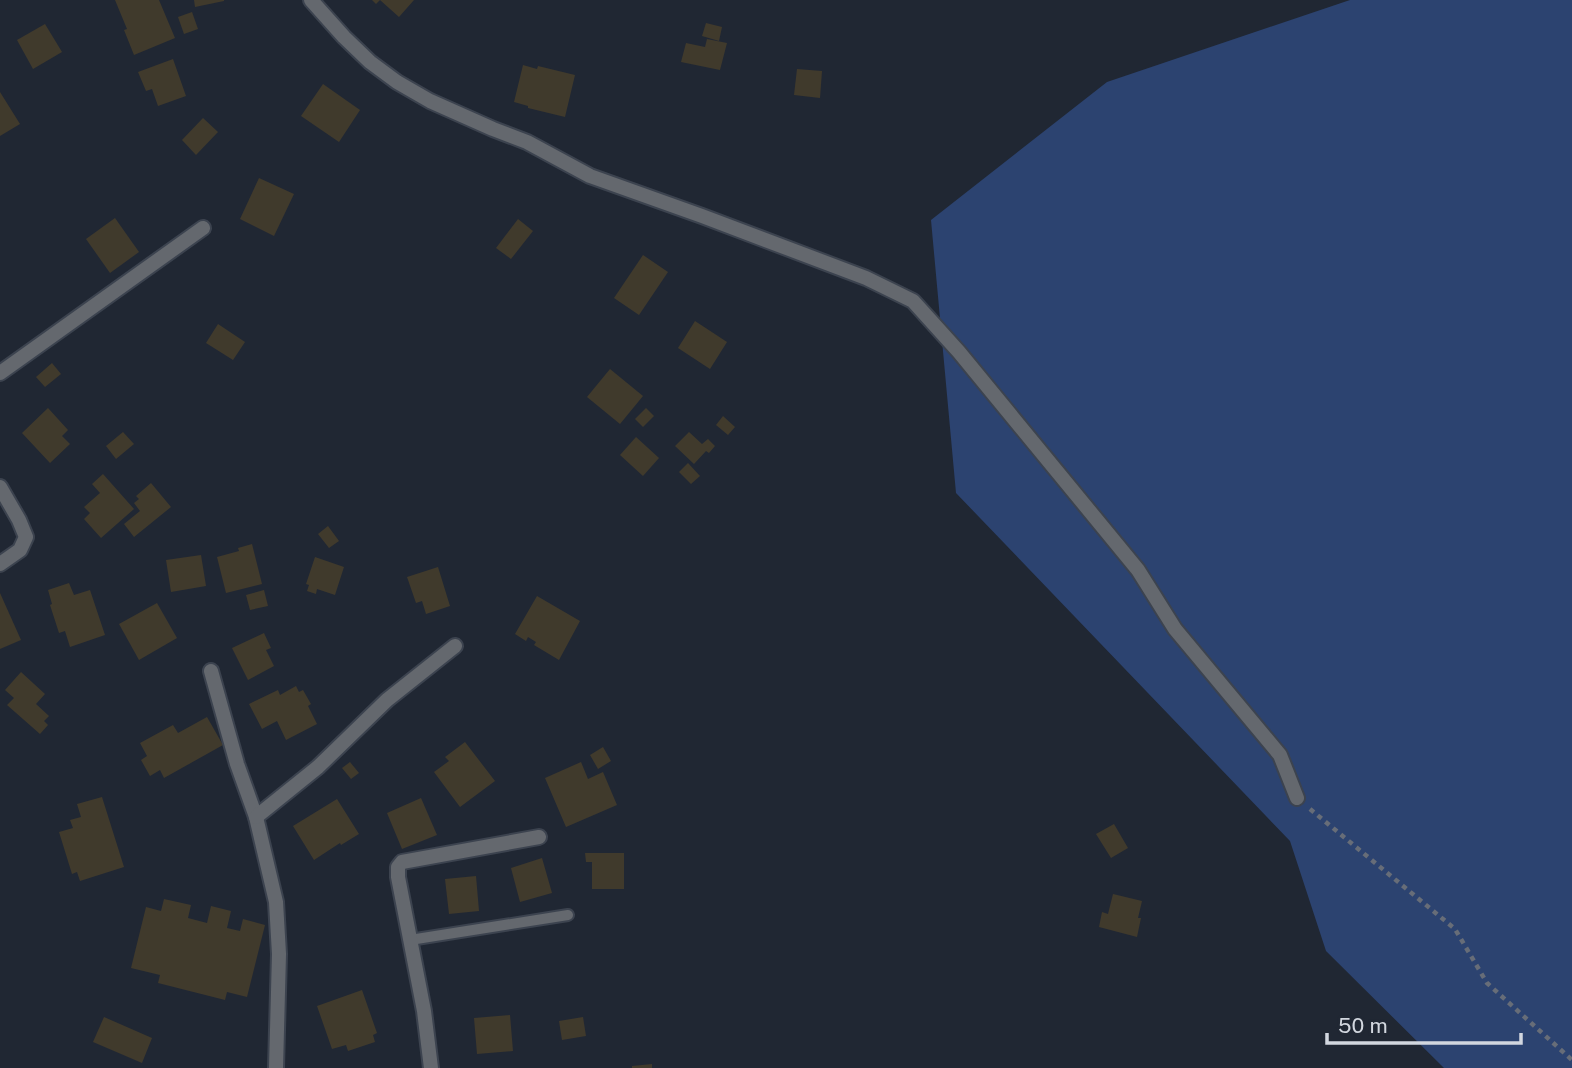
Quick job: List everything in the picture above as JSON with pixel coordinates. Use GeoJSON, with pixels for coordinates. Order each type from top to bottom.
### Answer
{"type":"FeatureCollection","features":[{"type":"Feature","properties":{"kind":"street"},"geometry":{"type":"LineString","coordinates":[[311,0],[370,62],[430,101],[527,142],[590,176],[853,274],[913,301],[959,352],[1139,570],[1175,629],[1280,755],[1297,798]]}},
{"type":"Feature","properties":{"kind":"street"},"geometry":{"type":"LineString","coordinates":[[0,373],[203,228]]}},
{"type":"Feature","properties":{"kind":"street"},"geometry":{"type":"LineString","coordinates":[[0,487],[26,537],[20,550],[0,564]]}},
{"type":"Feature","properties":{"kind":"street"},"geometry":{"type":"LineString","coordinates":[[256,817],[318,768],[387,700],[455,646]]}},
{"type":"Feature","properties":{"kind":"street"},"geometry":{"type":"LineString","coordinates":[[211,671],[237,764],[256,817],[276,902],[279,954],[276,1068]]}},
{"type":"Feature","properties":{"kind":"street"},"geometry":{"type":"LineString","coordinates":[[431,1068],[424,1012],[398,867],[402,862],[539,837]]}},
{"type":"Feature","properties":{"kind":"lane"},"geometry":{"type":"LineString","coordinates":[[410,940],[568,915]]}},
{"type":"Feature","properties":{"kind":"path"},"geometry":{"type":"LineString","coordinates":[[1297,798],[1455,929],[1487,983],[1572,1060]]}},
{"type":"Feature","properties":{"kind":"shaded area"},"geometry":{"type":"Polygon","coordinates":[[[1350,0],[1572,0],[1572,1068],[1444,1068],[1326,951],[1290,841],[956,493],[931,220],[1107,82],[1350,0]]]}},
{"type":"Feature","properties":{"kind":"building"},"geometry":{"type":"Polygon","coordinates":[[[115,0],[159,0],[175,38],[134,55],[115,0]]]}},
{"type":"Feature","properties":{"kind":"building"},"geometry":{"type":"Polygon","coordinates":[[[194,0],[224,0],[224,1],[195,7],[194,0]]]}},
{"type":"Feature","properties":{"kind":"building"},"geometry":{"type":"Polygon","coordinates":[[[380,0],[414,0],[399,17],[380,0]]]}},
{"type":"Feature","properties":{"kind":"building"},"geometry":{"type":"Polygon","coordinates":[[[192,12],[198,29],[184,34],[178,17],[192,12]]]}},
{"type":"Feature","properties":{"kind":"building"},"geometry":{"type":"Polygon","coordinates":[[[706,23],[722,27],[719,41],[702,36],[706,23]]]}},
{"type":"Feature","properties":{"kind":"building"},"geometry":{"type":"Polygon","coordinates":[[[45,24],[62,52],[33,69],[17,40],[45,24]]]}},
{"type":"Feature","properties":{"kind":"building"},"geometry":{"type":"Polygon","coordinates":[[[707,39],[727,43],[720,70],[681,62],[686,43],[705,47],[707,39]]]}},
{"type":"Feature","properties":{"kind":"building"},"geometry":{"type":"Polygon","coordinates":[[[173,59],[186,96],[158,106],[152,89],[146,91],[138,72],[173,59]]]}},
{"type":"Feature","properties":{"kind":"building"},"geometry":{"type":"Polygon","coordinates":[[[523,65],[575,75],[565,117],[514,102],[523,65]]]}},
{"type":"Feature","properties":{"kind":"building"},"geometry":{"type":"Polygon","coordinates":[[[797,69],[822,71],[820,98],[794,95],[797,69]]]}},
{"type":"Feature","properties":{"kind":"building"},"geometry":{"type":"Polygon","coordinates":[[[323,84],[360,110],[339,142],[301,116],[323,84]]]}},
{"type":"Feature","properties":{"kind":"building"},"geometry":{"type":"Polygon","coordinates":[[[0,92],[20,124],[0,136],[0,92]]]}},
{"type":"Feature","properties":{"kind":"building"},"geometry":{"type":"Polygon","coordinates":[[[203,118],[218,132],[196,155],[182,140],[203,118]]]}},
{"type":"Feature","properties":{"kind":"building"},"geometry":{"type":"Polygon","coordinates":[[[259,178],[294,194],[274,236],[240,219],[259,178]]]}},
{"type":"Feature","properties":{"kind":"building"},"geometry":{"type":"Polygon","coordinates":[[[115,218],[139,252],[110,273],[86,239],[115,218]]]}},
{"type":"Feature","properties":{"kind":"building"},"geometry":{"type":"Polygon","coordinates":[[[518,219],[533,231],[511,259],[496,248],[518,219]]]}},
{"type":"Feature","properties":{"kind":"building"},"geometry":{"type":"Polygon","coordinates":[[[643,255],[668,272],[639,315],[614,298],[643,255]]]}},
{"type":"Feature","properties":{"kind":"building"},"geometry":{"type":"Polygon","coordinates":[[[695,321],[727,342],[710,369],[678,348],[695,321]]]}},
{"type":"Feature","properties":{"kind":"building"},"geometry":{"type":"Polygon","coordinates":[[[218,324],[245,342],[233,360],[206,343],[218,324]]]}},
{"type":"Feature","properties":{"kind":"building"},"geometry":{"type":"Polygon","coordinates":[[[52,363],[61,374],[45,387],[36,377],[52,363]]]}},
{"type":"Feature","properties":{"kind":"building"},"geometry":{"type":"Polygon","coordinates":[[[610,369],[643,396],[620,424],[587,397],[610,369]]]}},
{"type":"Feature","properties":{"kind":"building"},"geometry":{"type":"Polygon","coordinates":[[[48,408],[68,430],[62,436],[70,444],[50,463],[22,433],[48,408]]]}},
{"type":"Feature","properties":{"kind":"building"},"geometry":{"type":"Polygon","coordinates":[[[646,408],[654,416],[643,427],[635,419],[646,408]]]}},
{"type":"Feature","properties":{"kind":"building"},"geometry":{"type":"Polygon","coordinates":[[[723,416],[735,427],[728,435],[716,425],[723,416]]]}},
{"type":"Feature","properties":{"kind":"building"},"geometry":{"type":"Polygon","coordinates":[[[123,432],[134,444],[116,459],[106,446],[123,432]]]}},
{"type":"Feature","properties":{"kind":"building"},"geometry":{"type":"Polygon","coordinates":[[[689,432],[702,444],[708,439],[715,446],[694,464],[675,446],[689,432]]]}},
{"type":"Feature","properties":{"kind":"building"},"geometry":{"type":"Polygon","coordinates":[[[636,437],[659,458],[643,476],[620,455],[636,437]]]}},
{"type":"Feature","properties":{"kind":"building"},"geometry":{"type":"Polygon","coordinates":[[[688,463],[700,476],[691,484],[679,472],[688,463]]]}},
{"type":"Feature","properties":{"kind":"building"},"geometry":{"type":"Polygon","coordinates":[[[103,474],[134,509],[101,538],[84,519],[90,513],[84,507],[100,493],[92,484],[103,474]]]}},
{"type":"Feature","properties":{"kind":"building"},"geometry":{"type":"Polygon","coordinates":[[[151,483],[171,507],[134,537],[124,524],[140,511],[134,503],[139,499],[136,496],[151,483]]]}},
{"type":"Feature","properties":{"kind":"building"},"geometry":{"type":"Polygon","coordinates":[[[328,526],[339,541],[329,548],[318,534],[328,526]]]}},
{"type":"Feature","properties":{"kind":"building"},"geometry":{"type":"Polygon","coordinates":[[[252,544],[262,584],[226,593],[217,557],[252,544]]]}},
{"type":"Feature","properties":{"kind":"building"},"geometry":{"type":"Polygon","coordinates":[[[201,555],[206,586],[171,592],[166,560],[201,555]]]}},
{"type":"Feature","properties":{"kind":"building"},"geometry":{"type":"Polygon","coordinates":[[[315,557],[344,567],[335,595],[317,589],[316,594],[307,591],[309,585],[306,584],[315,557]]]}},
{"type":"Feature","properties":{"kind":"building"},"geometry":{"type":"Polygon","coordinates":[[[438,567],[450,606],[426,614],[422,601],[416,603],[407,577],[438,567]]]}},
{"type":"Feature","properties":{"kind":"building"},"geometry":{"type":"Polygon","coordinates":[[[69,583],[74,595],[90,590],[105,635],[70,647],[65,631],[59,633],[48,590],[69,583]]]}},
{"type":"Feature","properties":{"kind":"building"},"geometry":{"type":"Polygon","coordinates":[[[264,590],[268,606],[250,610],[246,595],[264,590]]]}},
{"type":"Feature","properties":{"kind":"building"},"geometry":{"type":"Polygon","coordinates":[[[0,593],[21,640],[0,649],[0,593]]]}},
{"type":"Feature","properties":{"kind":"building"},"geometry":{"type":"Polygon","coordinates":[[[537,596],[580,621],[559,660],[534,645],[536,642],[528,637],[526,641],[515,634],[537,596]]]}},
{"type":"Feature","properties":{"kind":"building"},"geometry":{"type":"Polygon","coordinates":[[[157,603],[177,638],[139,660],[119,624],[157,603]]]}},
{"type":"Feature","properties":{"kind":"building"},"geometry":{"type":"Polygon","coordinates":[[[264,633],[271,648],[266,650],[274,666],[248,680],[232,648],[264,633]]]}},
{"type":"Feature","properties":{"kind":"building"},"geometry":{"type":"Polygon","coordinates":[[[21,672],[45,694],[36,704],[49,716],[44,721],[48,725],[40,734],[7,705],[14,698],[5,690],[21,672]]]}},
{"type":"Feature","properties":{"kind":"building"},"geometry":{"type":"Polygon","coordinates":[[[296,686],[299,692],[303,690],[311,704],[308,706],[317,724],[286,740],[277,721],[262,729],[249,704],[278,690],[280,695],[296,686]]]}},
{"type":"Feature","properties":{"kind":"building"},"geometry":{"type":"Polygon","coordinates":[[[207,717],[223,745],[164,778],[160,770],[150,776],[141,760],[147,756],[140,743],[173,725],[178,733],[207,717]]]}},
{"type":"Feature","properties":{"kind":"building"},"geometry":{"type":"Polygon","coordinates":[[[465,742],[495,781],[460,807],[434,772],[449,761],[445,757],[465,742]]]}},
{"type":"Feature","properties":{"kind":"building"},"geometry":{"type":"Polygon","coordinates":[[[603,747],[611,761],[598,769],[590,755],[603,747]]]}},
{"type":"Feature","properties":{"kind":"building"},"geometry":{"type":"Polygon","coordinates":[[[350,762],[359,773],[351,779],[342,768],[350,762]]]}},
{"type":"Feature","properties":{"kind":"building"},"geometry":{"type":"Polygon","coordinates":[[[581,762],[588,779],[603,772],[617,805],[566,827],[545,778],[581,762]]]}},
{"type":"Feature","properties":{"kind":"building"},"geometry":{"type":"Polygon","coordinates":[[[102,797],[124,867],[80,881],[77,872],[72,874],[59,832],[73,828],[70,820],[81,817],[77,804],[102,797]]]}},
{"type":"Feature","properties":{"kind":"building"},"geometry":{"type":"Polygon","coordinates":[[[421,798],[437,835],[402,849],[387,813],[421,798]]]}},
{"type":"Feature","properties":{"kind":"building"},"geometry":{"type":"Polygon","coordinates":[[[337,799],[359,834],[314,860],[293,826],[337,799]]]}},
{"type":"Feature","properties":{"kind":"building"},"geometry":{"type":"Polygon","coordinates":[[[1114,824],[1128,848],[1111,858],[1096,834],[1114,824]]]}},
{"type":"Feature","properties":{"kind":"building"},"geometry":{"type":"Polygon","coordinates":[[[585,853],[624,853],[624,889],[592,889],[592,862],[586,862],[585,853]]]}},
{"type":"Feature","properties":{"kind":"building"},"geometry":{"type":"Polygon","coordinates":[[[542,858],[552,893],[520,902],[511,868],[542,858]]]}},
{"type":"Feature","properties":{"kind":"building"},"geometry":{"type":"Polygon","coordinates":[[[476,876],[479,911],[449,914],[445,879],[476,876]]]}},
{"type":"Feature","properties":{"kind":"building"},"geometry":{"type":"Polygon","coordinates":[[[1113,894],[1142,901],[1137,937],[1099,927],[1102,912],[1108,914],[1113,894]]]}},
{"type":"Feature","properties":{"kind":"building"},"geometry":{"type":"Polygon","coordinates":[[[164,899],[191,905],[188,918],[207,923],[211,906],[231,911],[227,928],[240,931],[243,919],[265,925],[247,997],[227,992],[225,1000],[158,983],[160,975],[131,968],[146,907],[161,911],[164,899]]]}},
{"type":"Feature","properties":{"kind":"building"},"geometry":{"type":"Polygon","coordinates":[[[362,990],[377,1033],[373,1035],[375,1042],[348,1051],[346,1045],[332,1049],[317,1006],[362,990]]]}},
{"type":"Feature","properties":{"kind":"building"},"geometry":{"type":"Polygon","coordinates":[[[510,1015],[513,1051],[477,1054],[474,1018],[510,1015]]]}},
{"type":"Feature","properties":{"kind":"building"},"geometry":{"type":"Polygon","coordinates":[[[104,1017],[152,1038],[142,1063],[93,1042],[104,1017]]]}},
{"type":"Feature","properties":{"kind":"building"},"geometry":{"type":"Polygon","coordinates":[[[583,1017],[586,1036],[562,1040],[559,1021],[583,1017]]]}},
{"type":"Feature","properties":{"kind":"building"},"geometry":{"type":"Polygon","coordinates":[[[652,1064],[652,1068],[632,1068],[632,1066],[652,1064]]]}}]}
